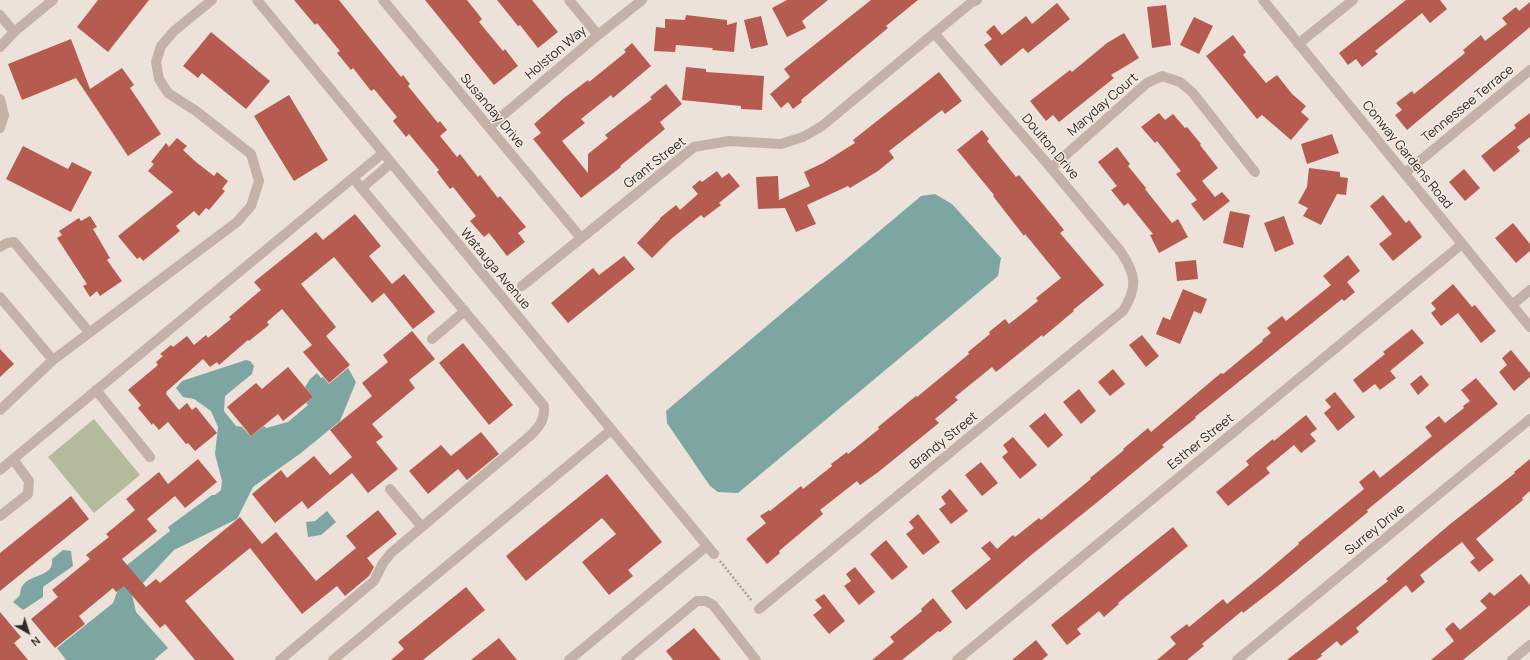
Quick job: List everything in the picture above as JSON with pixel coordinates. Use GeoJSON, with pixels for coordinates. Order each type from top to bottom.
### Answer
{"type":"FeatureCollection","features":[{"type":"Feature","properties":{"kind":"street"},"geometry":{"type":"LineString","coordinates":[[0,47],[14,32],[53,0]]}},
{"type":"Feature","properties":{"kind":"street"},"geometry":{"type":"LineString","coordinates":[[0,410],[53,360],[236,222],[251,206],[259,181],[251,154],[196,111],[168,93],[159,79],[156,62],[161,46],[174,31],[212,0]]}},
{"type":"Feature","properties":{"kind":"street","name":"Watauga Avenue"},"geometry":{"type":"LineString","coordinates":[[257,0],[714,554]]}},
{"type":"Feature","properties":{"kind":"street","name":"Susanday Drive"},"geometry":{"type":"LineString","coordinates":[[383,0],[581,238]]}},
{"type":"Feature","properties":{"kind":"street"},"geometry":{"type":"LineString","coordinates":[[569,0],[598,35]]}},
{"type":"Feature","properties":{"kind":"street","name":"Holston Way"},"geometry":{"type":"LineString","coordinates":[[489,127],[642,0]]}},
{"type":"Feature","properties":{"kind":"street","name":"Grant Street"},"geometry":{"type":"LineString","coordinates":[[522,286],[694,147],[729,141],[781,144],[803,137],[822,126],[972,2],[978,0]]}},
{"type":"Feature","properties":{"kind":"street","name":"Conway Gardens Road"},"geometry":{"type":"LineString","coordinates":[[1263,0],[1530,326]]}},
{"type":"Feature","properties":{"kind":"street"},"geometry":{"type":"LineString","coordinates":[[1298,44],[1353,0]]}},
{"type":"Feature","properties":{"kind":"street"},"geometry":{"type":"LineString","coordinates":[[0,16],[14,32]]}},
{"type":"Feature","properties":{"kind":"street","name":"Doulton Drive"},"geometry":{"type":"LineString","coordinates":[[934,33],[1051,168],[1121,252],[1129,264],[1134,285]]}},
{"type":"Feature","properties":{"kind":"street","name":"Tennessee Terrace"},"geometry":{"type":"LineString","coordinates":[[1405,173],[1530,70]]}},
{"type":"Feature","properties":{"kind":"street","name":"Maryday Court"},"geometry":{"type":"LineString","coordinates":[[1051,168],[1148,83],[1162,76],[1180,82],[1192,92],[1255,172]]}},
{"type":"Feature","properties":{"kind":"street"},"geometry":{"type":"LineString","coordinates":[[0,99],[4,114],[0,128]]}},
{"type":"Feature","properties":{"kind":"street"},"geometry":{"type":"LineString","coordinates":[[0,470],[383,153]]}},
{"type":"Feature","properties":{"kind":"street"},"geometry":{"type":"LineString","coordinates":[[362,188],[391,163]]}},
{"type":"Feature","properties":{"kind":"street"},"geometry":{"type":"LineString","coordinates":[[280,660],[374,581],[383,563],[391,553],[531,435],[541,425],[545,414],[544,406],[353,178]]}},
{"type":"Feature","properties":{"kind":"street"},"geometry":{"type":"LineString","coordinates":[[0,247],[7,243],[14,242],[89,332]]}},
{"type":"Feature","properties":{"kind":"street","name":"Esther Street"},"geometry":{"type":"LineString","coordinates":[[957,660],[1462,244]]}},
{"type":"Feature","properties":{"kind":"street","name":"Brandy Street"},"geometry":{"type":"LineString","coordinates":[[758,609],[1123,311],[1132,298],[1134,285]]}},
{"type":"Feature","properties":{"kind":"street"},"geometry":{"type":"LineString","coordinates":[[1512,305],[1530,290]]}},
{"type":"Feature","properties":{"kind":"street"},"geometry":{"type":"LineString","coordinates":[[0,297],[53,360]]}},
{"type":"Feature","properties":{"kind":"street"},"geometry":{"type":"LineString","coordinates":[[432,339],[465,311]]}},
{"type":"Feature","properties":{"kind":"street"},"geometry":{"type":"LineString","coordinates":[[96,390],[150,457]]}},
{"type":"Feature","properties":{"kind":"street","name":"Surrey Drive"},"geometry":{"type":"LineString","coordinates":[[1238,660],[1530,419]]}},
{"type":"Feature","properties":{"kind":"street"},"geometry":{"type":"LineString","coordinates":[[333,660],[611,430]]}},
{"type":"Feature","properties":{"kind":"street"},"geometry":{"type":"LineString","coordinates":[[0,516],[28,494],[29,481],[13,459]]}},
{"type":"Feature","properties":{"kind":"street"},"geometry":{"type":"LineString","coordinates":[[390,490],[422,527]]}},
{"type":"Feature","properties":{"kind":"street"},"geometry":{"type":"LineString","coordinates":[[568,660],[707,546]]}},
{"type":"Feature","properties":{"kind":"street"},"geometry":{"type":"LineString","coordinates":[[626,660],[696,601],[706,601],[713,605],[756,660]]}},
{"type":"Feature","properties":{"kind":"street"},"geometry":{"type":"LineString","coordinates":[[1512,660],[1530,645]]}},
{"type":"Feature","properties":{"kind":"path"},"geometry":{"type":"LineString","coordinates":[[714,554],[758,609]]}},
{"type":"Feature","properties":{"kind":"green space"},"geometry":{"type":"Polygon","coordinates":[[[94,419],[140,475],[94,513],[48,457],[94,419]]]}},
{"type":"Feature","properties":{"kind":"water"},"geometry":{"type":"Polygon","coordinates":[[[935,194],[952,204],[1001,258],[998,276],[738,493],[718,492],[710,486],[667,423],[666,411],[921,196],[935,194]]]}},
{"type":"Feature","properties":{"kind":"water"},"geometry":{"type":"Polygon","coordinates":[[[246,360],[250,361],[254,366],[252,374],[225,396],[224,411],[236,426],[242,427],[251,436],[264,426],[266,428],[288,422],[308,405],[306,403],[313,397],[305,387],[310,379],[317,373],[329,384],[348,368],[356,382],[340,421],[301,453],[253,487],[237,519],[174,550],[132,595],[136,612],[168,648],[154,660],[66,660],[57,648],[113,603],[127,565],[170,531],[168,527],[221,490],[222,481],[215,454],[218,427],[211,411],[194,399],[183,397],[176,388],[182,381],[246,360]]]}},
{"type":"Feature","properties":{"kind":"water"},"geometry":{"type":"Polygon","coordinates":[[[327,511],[336,522],[321,535],[308,537],[306,522],[315,521],[327,511]]]}},
{"type":"Feature","properties":{"kind":"water"},"geometry":{"type":"Polygon","coordinates":[[[63,550],[71,551],[73,566],[43,587],[43,597],[23,610],[13,602],[20,595],[21,587],[25,582],[48,571],[51,566],[52,559],[63,550]]]}},
{"type":"Feature","properties":{"kind":"building"},"geometry":{"type":"Polygon","coordinates":[[[98,0],[149,0],[108,52],[77,27],[98,0]]]}},
{"type":"Feature","properties":{"kind":"building"},"geometry":{"type":"Polygon","coordinates":[[[294,0],[339,0],[401,77],[403,75],[410,84],[408,86],[438,123],[440,121],[447,130],[440,136],[457,157],[460,154],[478,177],[480,175],[498,198],[500,196],[526,227],[518,233],[525,242],[507,256],[489,233],[484,237],[470,221],[476,216],[453,187],[450,189],[437,172],[439,170],[409,134],[406,137],[393,121],[397,117],[374,89],[371,91],[353,68],[351,70],[337,53],[340,51],[317,23],[315,25],[294,0]]]}},
{"type":"Feature","properties":{"kind":"building"},"geometry":{"type":"Polygon","coordinates":[[[425,0],[467,0],[482,19],[479,22],[503,51],[505,49],[518,66],[494,85],[425,0]]]}},
{"type":"Feature","properties":{"kind":"building"},"geometry":{"type":"Polygon","coordinates":[[[497,0],[532,0],[558,32],[538,48],[520,25],[518,26],[497,0]]]}},
{"type":"Feature","properties":{"kind":"building"},"geometry":{"type":"Polygon","coordinates":[[[787,0],[828,0],[802,21],[806,28],[787,37],[772,8],[787,0]]]}},
{"type":"Feature","properties":{"kind":"building"},"geometry":{"type":"Polygon","coordinates":[[[871,0],[918,0],[886,26],[888,28],[801,100],[802,102],[793,109],[788,102],[781,108],[770,94],[790,77],[784,69],[871,0]]]}},
{"type":"Feature","properties":{"kind":"building"},"geometry":{"type":"Polygon","coordinates":[[[1406,0],[1440,0],[1447,9],[1430,23],[1422,13],[1375,51],[1378,54],[1362,67],[1356,59],[1348,65],[1339,53],[1406,0]]]}},
{"type":"Feature","properties":{"kind":"building"},"geometry":{"type":"Polygon","coordinates":[[[1530,2],[1530,27],[1407,130],[1395,115],[1402,110],[1396,103],[1412,91],[1414,94],[1465,53],[1463,50],[1481,35],[1485,41],[1507,24],[1502,18],[1516,7],[1519,11],[1530,2]]]}},
{"type":"Feature","properties":{"kind":"building"},"geometry":{"type":"Polygon","coordinates":[[[1057,3],[1070,19],[1028,53],[1023,48],[1001,66],[984,45],[992,39],[986,32],[994,25],[1002,35],[1026,16],[1032,24],[1057,3]]]}},
{"type":"Feature","properties":{"kind":"building"},"geometry":{"type":"Polygon","coordinates":[[[1166,5],[1171,45],[1152,48],[1147,7],[1166,5]]]}},
{"type":"Feature","properties":{"kind":"building"},"geometry":{"type":"Polygon","coordinates":[[[686,15],[727,20],[727,25],[737,22],[734,52],[712,50],[713,48],[676,45],[675,52],[654,51],[656,27],[665,28],[665,19],[685,20],[686,15]]]}},
{"type":"Feature","properties":{"kind":"building"},"geometry":{"type":"Polygon","coordinates":[[[761,16],[768,45],[751,49],[744,20],[761,16]]]}},
{"type":"Feature","properties":{"kind":"building"},"geometry":{"type":"Polygon","coordinates":[[[1194,17],[1213,26],[1199,54],[1180,45],[1194,17]]]}},
{"type":"Feature","properties":{"kind":"building"},"geometry":{"type":"Polygon","coordinates":[[[211,32],[270,81],[246,109],[202,73],[198,78],[183,66],[211,32]]]}},
{"type":"Feature","properties":{"kind":"building"},"geometry":{"type":"Polygon","coordinates":[[[1124,33],[1139,58],[1111,75],[1114,78],[1059,122],[1053,115],[1046,121],[1030,101],[1070,70],[1072,72],[1107,43],[1124,33]]]}},
{"type":"Feature","properties":{"kind":"building"},"geometry":{"type":"Polygon","coordinates":[[[1233,35],[1246,52],[1243,55],[1266,83],[1277,75],[1292,94],[1306,106],[1301,112],[1309,119],[1291,140],[1262,115],[1257,119],[1206,56],[1233,35]]]}},
{"type":"Feature","properties":{"kind":"building"},"geometry":{"type":"Polygon","coordinates":[[[71,39],[90,89],[122,68],[134,85],[130,88],[161,134],[128,156],[76,78],[22,100],[8,64],[71,39]]]}},
{"type":"Feature","properties":{"kind":"building"},"geometry":{"type":"Polygon","coordinates":[[[632,43],[651,66],[613,98],[611,95],[581,119],[585,123],[562,141],[588,173],[588,154],[608,138],[605,135],[652,99],[650,97],[666,84],[682,104],[660,122],[665,129],[620,166],[621,167],[581,198],[533,139],[541,133],[534,124],[564,98],[588,80],[589,82],[626,52],[624,50],[632,43]]]}},
{"type":"Feature","properties":{"kind":"building"},"geometry":{"type":"Polygon","coordinates":[[[686,67],[706,69],[706,72],[764,76],[762,110],[741,109],[741,106],[682,100],[686,67]]]}},
{"type":"Feature","properties":{"kind":"building"},"geometry":{"type":"Polygon","coordinates":[[[939,72],[962,101],[945,114],[942,110],[889,151],[894,158],[878,171],[850,188],[848,186],[807,205],[816,224],[796,232],[785,208],[758,209],[756,177],[778,176],[779,200],[810,186],[804,172],[823,163],[855,143],[853,140],[939,72]]]}},
{"type":"Feature","properties":{"kind":"building"},"geometry":{"type":"Polygon","coordinates":[[[289,95],[328,160],[294,181],[254,116],[289,95]]]}},
{"type":"Feature","properties":{"kind":"building"},"geometry":{"type":"Polygon","coordinates":[[[1159,113],[1165,120],[1173,114],[1185,128],[1187,127],[1218,168],[1202,181],[1215,197],[1222,192],[1230,201],[1204,221],[1191,204],[1197,200],[1176,174],[1181,171],[1157,141],[1155,143],[1141,127],[1159,113]]]}},
{"type":"Feature","properties":{"kind":"building"},"geometry":{"type":"Polygon","coordinates":[[[1530,113],[1530,137],[1517,147],[1520,151],[1494,172],[1481,156],[1516,128],[1514,125],[1530,113]]]}},
{"type":"Feature","properties":{"kind":"building"},"geometry":{"type":"Polygon","coordinates":[[[982,130],[989,139],[987,141],[1016,177],[1019,175],[1056,220],[1064,230],[1060,233],[1104,285],[1043,337],[1042,335],[996,372],[992,367],[955,397],[958,400],[935,419],[939,423],[877,473],[860,485],[857,481],[820,510],[823,514],[779,551],[780,553],[767,564],[746,539],[766,523],[760,516],[769,510],[770,511],[801,486],[803,489],[832,466],[831,464],[847,452],[848,454],[879,429],[878,427],[969,354],[968,352],[990,334],[989,332],[1005,319],[1009,324],[1038,301],[1036,298],[1061,278],[1025,234],[1024,236],[993,196],[994,195],[957,150],[982,130]]]}},
{"type":"Feature","properties":{"kind":"building"},"geometry":{"type":"Polygon","coordinates":[[[1332,134],[1339,153],[1307,164],[1301,144],[1332,134]]]}},
{"type":"Feature","properties":{"kind":"building"},"geometry":{"type":"Polygon","coordinates":[[[177,138],[187,146],[183,150],[196,162],[214,176],[217,172],[228,181],[222,189],[225,191],[209,210],[206,208],[199,216],[194,211],[176,226],[180,231],[143,261],[140,257],[137,259],[118,236],[173,192],[148,171],[154,164],[151,162],[166,143],[169,147],[177,138]]]}},
{"type":"Feature","properties":{"kind":"building"},"geometry":{"type":"Polygon","coordinates":[[[23,146],[68,169],[72,162],[92,172],[71,212],[6,179],[23,146]]]}},
{"type":"Feature","properties":{"kind":"building"},"geometry":{"type":"Polygon","coordinates":[[[1117,147],[1130,164],[1128,166],[1146,188],[1145,189],[1172,223],[1178,219],[1188,237],[1159,253],[1150,235],[1153,234],[1128,203],[1124,206],[1111,190],[1117,186],[1098,162],[1117,147]]]}},
{"type":"Feature","properties":{"kind":"building"},"geometry":{"type":"Polygon","coordinates":[[[1309,168],[1340,172],[1340,177],[1348,178],[1346,195],[1337,194],[1321,225],[1303,216],[1308,208],[1298,203],[1307,187],[1309,168]]]}},
{"type":"Feature","properties":{"kind":"building"},"geometry":{"type":"Polygon","coordinates":[[[1464,169],[1480,188],[1465,201],[1449,182],[1464,169]]]}},
{"type":"Feature","properties":{"kind":"building"},"geometry":{"type":"Polygon","coordinates":[[[717,171],[722,178],[729,173],[740,186],[719,203],[721,205],[704,218],[701,215],[671,239],[652,258],[637,243],[660,218],[676,205],[680,210],[698,194],[692,187],[700,180],[702,182],[717,171]]]}},
{"type":"Feature","properties":{"kind":"building"},"geometry":{"type":"Polygon","coordinates":[[[1383,195],[1406,223],[1409,220],[1422,237],[1393,261],[1379,244],[1392,234],[1370,206],[1383,195]]]}},
{"type":"Feature","properties":{"kind":"building"},"geometry":{"type":"Polygon","coordinates":[[[1230,211],[1250,215],[1243,248],[1223,243],[1230,211]]]}},
{"type":"Feature","properties":{"kind":"building"},"geometry":{"type":"Polygon","coordinates":[[[355,214],[381,246],[369,256],[392,284],[404,274],[435,312],[413,329],[384,293],[372,303],[334,257],[301,284],[336,327],[326,336],[350,365],[329,383],[303,352],[312,345],[282,309],[267,322],[269,325],[249,341],[248,340],[219,365],[217,362],[210,367],[203,359],[166,392],[179,410],[187,403],[192,410],[196,407],[217,433],[195,451],[188,443],[186,444],[168,422],[159,430],[153,423],[152,425],[138,408],[141,405],[128,390],[158,365],[156,362],[163,356],[160,354],[171,345],[173,347],[187,336],[194,345],[206,335],[208,338],[231,319],[229,317],[261,290],[254,282],[316,232],[323,240],[355,214]]]}},
{"type":"Feature","properties":{"kind":"building"},"geometry":{"type":"Polygon","coordinates":[[[90,216],[97,227],[93,229],[110,258],[107,260],[122,281],[100,296],[97,291],[90,297],[83,286],[87,284],[57,238],[62,235],[59,231],[79,218],[81,221],[90,216]]]}},
{"type":"Feature","properties":{"kind":"building"},"geometry":{"type":"Polygon","coordinates":[[[1284,216],[1294,244],[1275,252],[1264,223],[1284,216]]]}},
{"type":"Feature","properties":{"kind":"building"},"geometry":{"type":"Polygon","coordinates":[[[1513,223],[1530,244],[1530,251],[1516,263],[1495,238],[1513,223]]]}},
{"type":"Feature","properties":{"kind":"building"},"geometry":{"type":"Polygon","coordinates":[[[1348,255],[1360,271],[1347,282],[1355,292],[1344,301],[1342,299],[1195,417],[1196,418],[1162,445],[1164,447],[966,610],[951,591],[991,559],[981,548],[990,541],[997,549],[1013,535],[1015,537],[1039,518],[1041,520],[1091,479],[1090,478],[1148,428],[1151,432],[1221,373],[1223,374],[1263,341],[1262,340],[1271,333],[1267,328],[1282,316],[1286,321],[1331,285],[1323,276],[1348,255]]]}},
{"type":"Feature","properties":{"kind":"building"},"geometry":{"type":"Polygon","coordinates":[[[624,256],[635,269],[568,323],[551,303],[593,268],[599,275],[624,256]]]}},
{"type":"Feature","properties":{"kind":"building"},"geometry":{"type":"Polygon","coordinates":[[[1196,260],[1198,279],[1177,281],[1175,262],[1196,260]]]}},
{"type":"Feature","properties":{"kind":"building"},"geometry":{"type":"Polygon","coordinates":[[[1453,284],[1472,307],[1475,305],[1496,331],[1481,343],[1458,313],[1441,326],[1431,313],[1436,309],[1431,303],[1453,284]]]}},
{"type":"Feature","properties":{"kind":"building"},"geometry":{"type":"Polygon","coordinates":[[[1183,289],[1207,299],[1201,314],[1194,311],[1180,344],[1156,334],[1163,317],[1170,320],[1183,289]]]}},
{"type":"Feature","properties":{"kind":"building"},"geometry":{"type":"Polygon","coordinates":[[[1412,329],[1424,343],[1390,371],[1396,378],[1380,390],[1375,384],[1363,393],[1353,380],[1385,354],[1383,352],[1412,329]]]}},
{"type":"Feature","properties":{"kind":"building"},"geometry":{"type":"Polygon","coordinates":[[[412,331],[435,359],[409,380],[415,388],[372,424],[383,437],[376,442],[398,469],[368,493],[352,473],[308,509],[302,501],[275,523],[252,494],[281,470],[287,478],[314,456],[330,475],[352,457],[330,430],[372,396],[362,383],[388,362],[383,355],[412,331]]]}},
{"type":"Feature","properties":{"kind":"building"},"geometry":{"type":"Polygon","coordinates":[[[1142,335],[1159,356],[1146,367],[1129,345],[1142,335]]]}},
{"type":"Feature","properties":{"kind":"building"},"geometry":{"type":"Polygon","coordinates":[[[463,343],[513,405],[489,425],[439,363],[463,343]]]}},
{"type":"Feature","properties":{"kind":"building"},"geometry":{"type":"Polygon","coordinates":[[[0,349],[14,364],[0,377],[0,349]]]}},
{"type":"Feature","properties":{"kind":"building"},"geometry":{"type":"Polygon","coordinates":[[[1511,350],[1530,373],[1530,377],[1514,391],[1499,372],[1507,365],[1502,358],[1511,350]]]}},
{"type":"Feature","properties":{"kind":"building"},"geometry":{"type":"Polygon","coordinates":[[[288,367],[313,397],[283,421],[278,414],[251,436],[227,407],[256,383],[262,389],[288,367]]]}},
{"type":"Feature","properties":{"kind":"building"},"geometry":{"type":"Polygon","coordinates":[[[1113,369],[1125,384],[1110,396],[1098,382],[1113,369]]]}},
{"type":"Feature","properties":{"kind":"building"},"geometry":{"type":"Polygon","coordinates":[[[1421,375],[1429,385],[1418,395],[1410,384],[1421,375]]]}},
{"type":"Feature","properties":{"kind":"building"},"geometry":{"type":"Polygon","coordinates":[[[1476,378],[1498,404],[1367,510],[1368,512],[1278,586],[1243,613],[1242,611],[1202,644],[1204,646],[1187,660],[1157,660],[1176,644],[1170,637],[1187,624],[1189,627],[1223,599],[1227,604],[1265,573],[1299,544],[1298,543],[1364,489],[1359,482],[1374,470],[1380,478],[1432,436],[1425,427],[1439,416],[1445,423],[1464,408],[1463,406],[1470,401],[1461,390],[1476,378]]]}},
{"type":"Feature","properties":{"kind":"building"},"geometry":{"type":"Polygon","coordinates":[[[1079,389],[1096,411],[1081,424],[1063,402],[1079,389]]]}},
{"type":"Feature","properties":{"kind":"building"},"geometry":{"type":"Polygon","coordinates":[[[1335,392],[1355,417],[1338,431],[1324,413],[1331,407],[1325,400],[1335,392]]]}},
{"type":"Feature","properties":{"kind":"building"},"geometry":{"type":"Polygon","coordinates":[[[1045,413],[1063,435],[1048,448],[1029,426],[1045,413]]]}},
{"type":"Feature","properties":{"kind":"building"},"geometry":{"type":"Polygon","coordinates":[[[1306,415],[1317,429],[1310,434],[1316,441],[1301,453],[1294,445],[1266,468],[1270,473],[1228,506],[1216,492],[1249,465],[1246,461],[1306,415]]]}},
{"type":"Feature","properties":{"kind":"building"},"geometry":{"type":"Polygon","coordinates":[[[481,432],[499,454],[467,480],[458,469],[428,494],[409,471],[441,445],[451,456],[481,432]]]}},
{"type":"Feature","properties":{"kind":"building"},"geometry":{"type":"Polygon","coordinates":[[[1013,437],[1037,465],[1020,479],[1002,457],[1008,452],[1003,445],[1013,437]]]}},
{"type":"Feature","properties":{"kind":"building"},"geometry":{"type":"Polygon","coordinates":[[[198,459],[217,482],[185,508],[175,496],[147,519],[157,531],[122,559],[146,587],[156,579],[160,583],[240,517],[262,544],[276,532],[316,581],[356,548],[346,536],[378,510],[397,534],[367,558],[374,567],[369,576],[345,596],[337,586],[302,614],[250,548],[185,601],[235,660],[195,660],[165,624],[160,628],[124,586],[116,592],[113,588],[79,616],[85,624],[55,648],[31,619],[58,597],[52,590],[90,559],[86,555],[109,537],[106,534],[135,510],[126,499],[159,472],[168,484],[198,459]]]}},
{"type":"Feature","properties":{"kind":"building"},"geometry":{"type":"Polygon","coordinates":[[[1530,459],[1530,491],[1522,498],[1523,500],[1476,539],[1494,560],[1479,572],[1470,562],[1475,558],[1462,542],[1420,575],[1425,582],[1412,593],[1406,585],[1356,628],[1359,632],[1341,646],[1337,641],[1316,660],[1287,660],[1388,581],[1386,579],[1530,459]]]}},
{"type":"Feature","properties":{"kind":"building"},"geometry":{"type":"Polygon","coordinates":[[[981,462],[998,483],[982,496],[965,475],[981,462]]]}},
{"type":"Feature","properties":{"kind":"building"},"geometry":{"type":"Polygon","coordinates":[[[607,474],[662,542],[628,570],[633,576],[609,595],[582,562],[616,534],[602,518],[526,581],[506,556],[607,474]]]}},
{"type":"Feature","properties":{"kind":"building"},"geometry":{"type":"Polygon","coordinates":[[[950,489],[968,511],[951,524],[939,509],[946,504],[941,497],[950,489]]]}},
{"type":"Feature","properties":{"kind":"building"},"geometry":{"type":"Polygon","coordinates":[[[71,496],[89,519],[0,591],[0,553],[71,496]]]}},
{"type":"Feature","properties":{"kind":"building"},"geometry":{"type":"Polygon","coordinates":[[[918,514],[940,542],[923,555],[906,534],[914,528],[909,522],[918,514]]]}},
{"type":"Feature","properties":{"kind":"building"},"geometry":{"type":"Polygon","coordinates":[[[1173,527],[1188,546],[1118,603],[1119,604],[1104,617],[1099,611],[1077,629],[1081,634],[1067,645],[1051,625],[1173,527]]]}},
{"type":"Feature","properties":{"kind":"building"},"geometry":{"type":"Polygon","coordinates":[[[886,540],[908,567],[892,580],[870,554],[886,540]]]}},
{"type":"Feature","properties":{"kind":"building"},"geometry":{"type":"Polygon","coordinates":[[[855,567],[875,592],[859,605],[844,586],[851,581],[846,574],[855,567]]]}},
{"type":"Feature","properties":{"kind":"building"},"geometry":{"type":"Polygon","coordinates":[[[1521,574],[1530,585],[1530,605],[1463,660],[1431,660],[1454,641],[1445,629],[1453,622],[1460,630],[1487,608],[1480,601],[1490,592],[1494,596],[1521,574]]]}},
{"type":"Feature","properties":{"kind":"building"},"geometry":{"type":"Polygon","coordinates":[[[466,587],[485,610],[423,660],[391,660],[404,649],[398,642],[466,587]]]}},
{"type":"Feature","properties":{"kind":"building"},"geometry":{"type":"Polygon","coordinates":[[[824,594],[845,621],[829,634],[813,615],[822,608],[815,600],[824,594]]]}},
{"type":"Feature","properties":{"kind":"building"},"geometry":{"type":"Polygon","coordinates":[[[933,598],[952,622],[940,632],[938,631],[902,660],[872,660],[894,642],[890,637],[922,611],[921,609],[933,598]]]}},
{"type":"Feature","properties":{"kind":"building"},"geometry":{"type":"Polygon","coordinates":[[[0,612],[21,637],[14,643],[28,660],[0,660],[0,612]]]}},
{"type":"Feature","properties":{"kind":"building"},"geometry":{"type":"Polygon","coordinates":[[[694,628],[721,660],[673,660],[666,651],[694,628]]]}},
{"type":"Feature","properties":{"kind":"building"},"geometry":{"type":"Polygon","coordinates":[[[499,638],[517,660],[471,660],[499,638]]]}},
{"type":"Feature","properties":{"kind":"building"},"geometry":{"type":"Polygon","coordinates":[[[1036,640],[1048,655],[1042,660],[1012,660],[1036,640]]]}}]}
